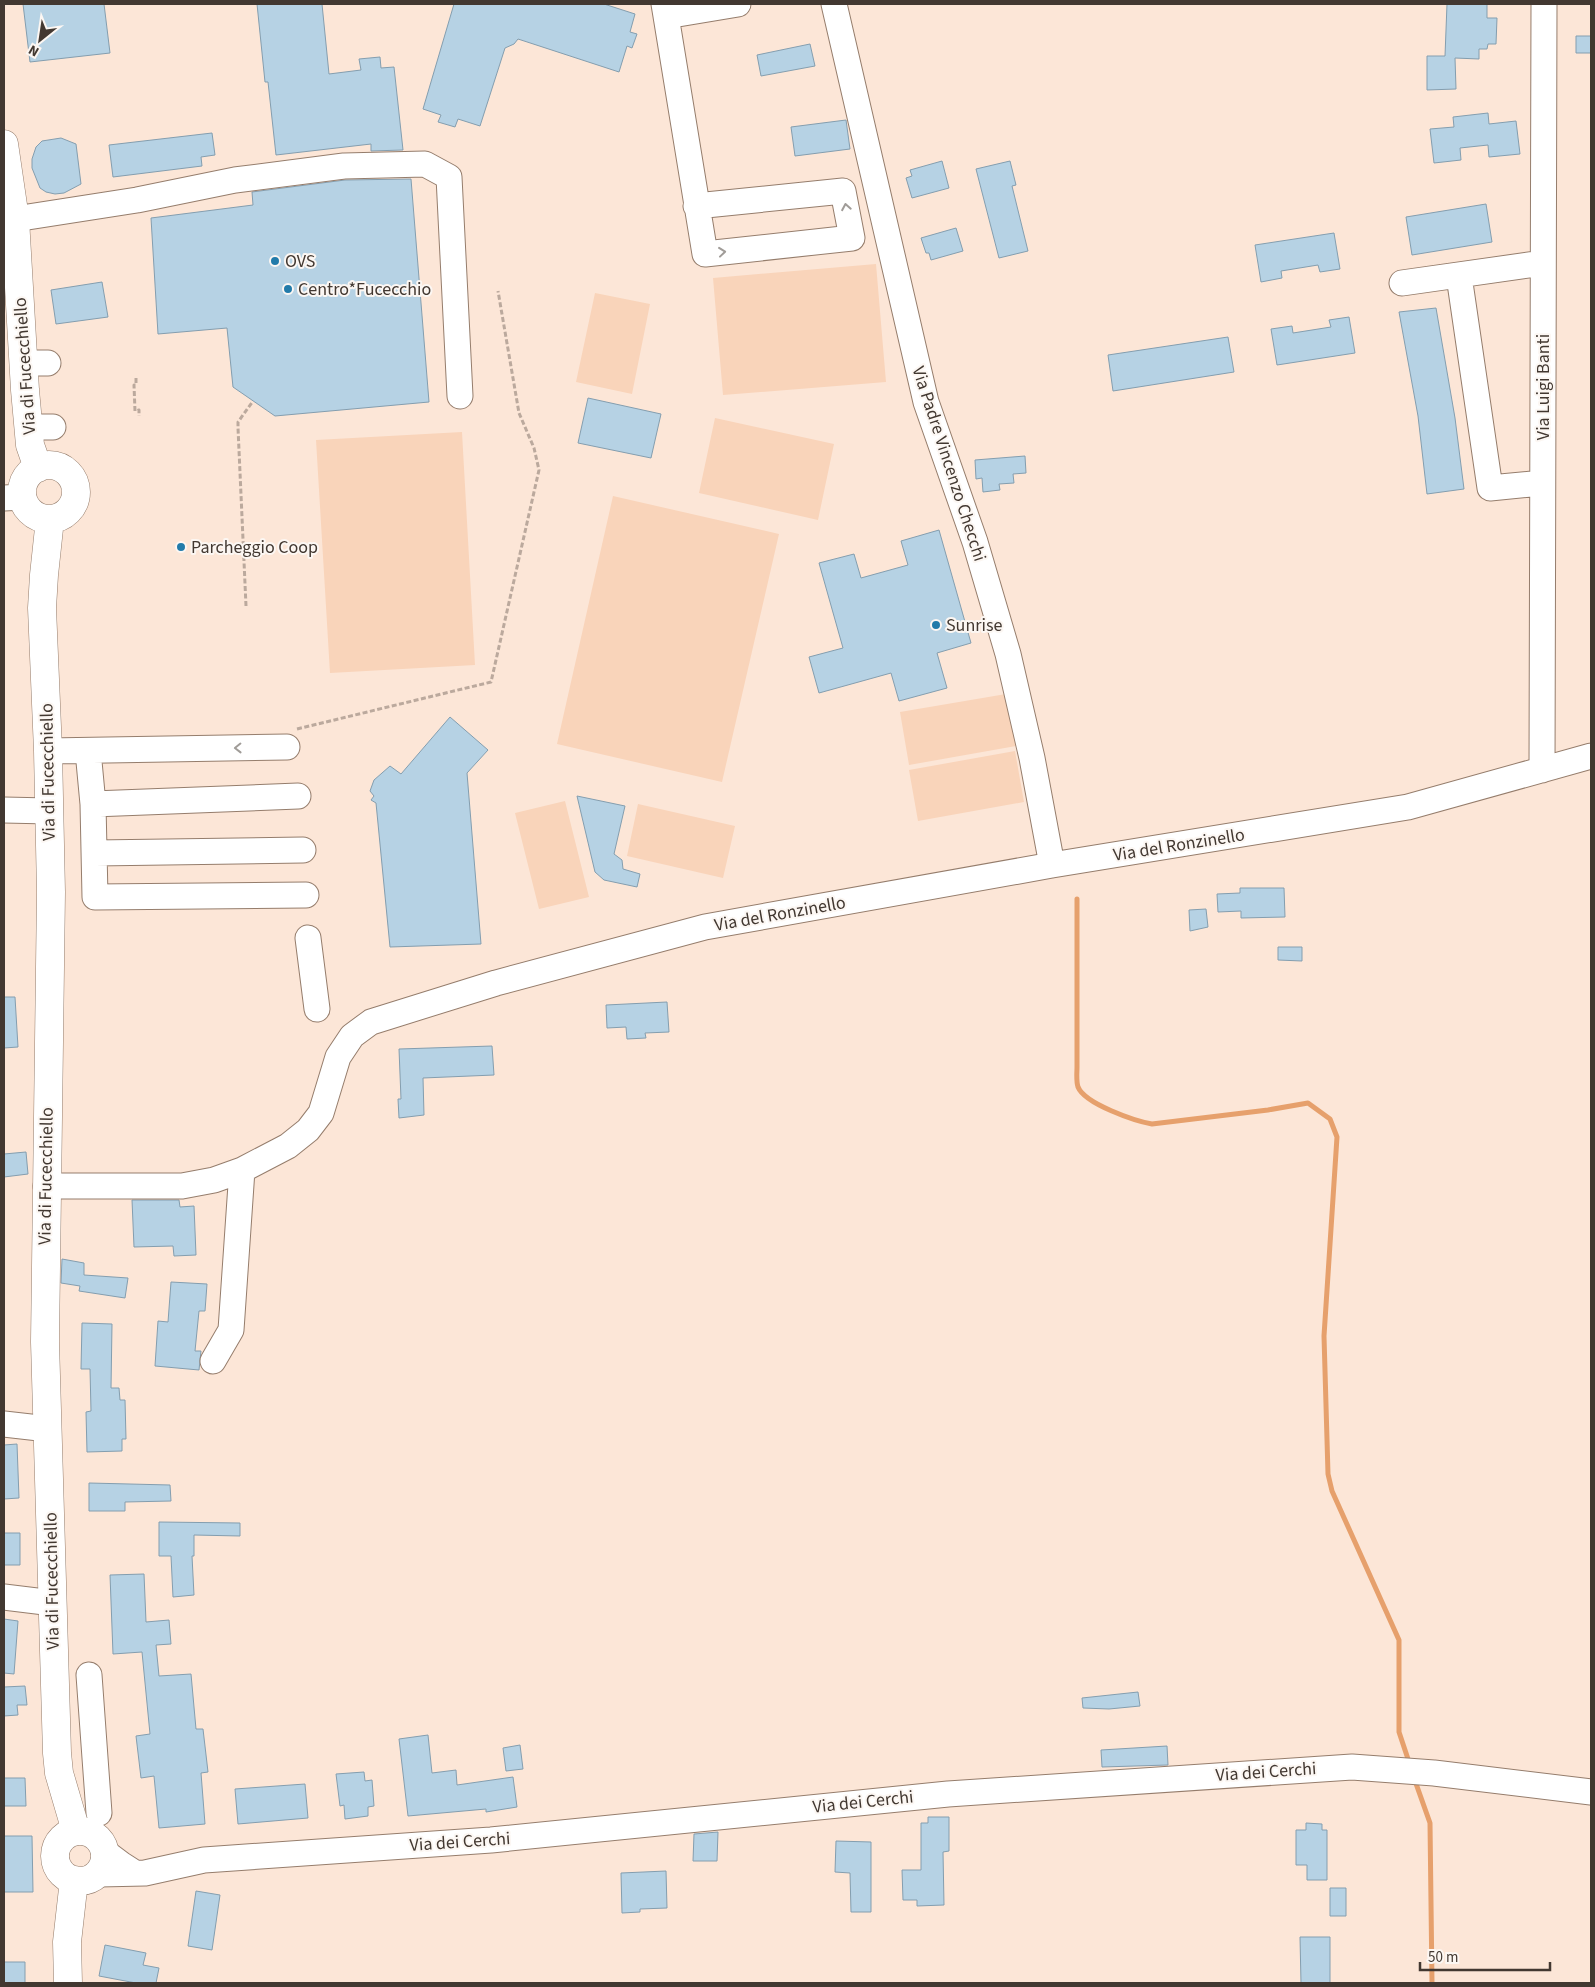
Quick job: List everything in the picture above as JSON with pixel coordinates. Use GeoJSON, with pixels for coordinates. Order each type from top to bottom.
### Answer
{"type":"FeatureCollection","features":[{"type":"Feature","properties":{"kind":"main road","name":"Via di Fucecchiello"},"geometry":{"type":"LineString","coordinates":[[4,144],[36,363],[41,427],[30,445],[38,468]]}},
{"type":"Feature","properties":{"kind":"main road"},"geometry":{"type":"LineString","coordinates":[[47,466],[64,470],[71,476],[75,484],[76,493],[71,508],[58,518],[50,519],[35,515],[25,504],[13,498],[25,480],[38,468],[47,466]]}},
{"type":"Feature","properties":{"kind":"main road","name":"Via di Fucecchiello"},"geometry":{"type":"LineString","coordinates":[[50,519],[42,608],[51,892],[45,1342],[59,1773],[76,1831]]}},
{"type":"Feature","properties":{"kind":"main road"},"geometry":{"type":"LineString","coordinates":[[68,1983],[67,1942],[93,1869],[98,1838],[91,1833],[76,1831],[62,1839],[55,1853],[58,1868],[63,1875],[93,1869]]}},
{"type":"Feature","properties":{"kind":"street"},"geometry":{"type":"LineString","coordinates":[[696,206],[843,191],[852,238],[705,254],[696,206],[665,10],[738,4]]}},
{"type":"Feature","properties":{"kind":"street","name":"Via Padre Vincenzo Checchi"},"geometry":{"type":"LineString","coordinates":[[834,4],[926,402],[975,542],[1008,654],[1032,758],[1052,865]]}},
{"type":"Feature","properties":{"kind":"street","name":"Via Luigi Banti"},"geometry":{"type":"LineString","coordinates":[[1542,770],[1544,4]]}},
{"type":"Feature","properties":{"kind":"street"},"geometry":{"type":"LineString","coordinates":[[15,220],[137,200],[235,180],[344,166],[425,164],[449,177],[460,396]]}},
{"type":"Feature","properties":{"kind":"street"},"geometry":{"type":"LineString","coordinates":[[1402,283],[1543,263]]}},
{"type":"Feature","properties":{"kind":"street"},"geometry":{"type":"LineString","coordinates":[[1459,276],[1490,488],[1542,483]]}},
{"type":"Feature","properties":{"kind":"street"},"geometry":{"type":"LineString","coordinates":[[48,751],[88,751],[290,738]]}},
{"type":"Feature","properties":{"kind":"street"},"geometry":{"type":"LineString","coordinates":[[88,751],[93,804],[95,897],[306,895]]}},
{"type":"Feature","properties":{"kind":"street","name":"Via del Ronzinello"},"geometry":{"type":"LineString","coordinates":[[46,1186],[182,1186],[214,1180],[242,1170],[288,1146],[308,1130],[320,1113],[338,1057],[352,1036],[371,1022],[496,983],[705,927],[1052,865],[1408,807],[1591,756]]}},
{"type":"Feature","properties":{"kind":"street"},"geometry":{"type":"LineString","coordinates":[[93,804],[298,796]]}},
{"type":"Feature","properties":{"kind":"street"},"geometry":{"type":"LineString","coordinates":[[4,810],[49,811]]}},
{"type":"Feature","properties":{"kind":"street"},"geometry":{"type":"LineString","coordinates":[[95,853],[303,850]]}},
{"type":"Feature","properties":{"kind":"street"},"geometry":{"type":"LineString","coordinates":[[308,938],[316,1009]]}},
{"type":"Feature","properties":{"kind":"street"},"geometry":{"type":"LineString","coordinates":[[213,1361],[231,1330],[242,1170]]}},
{"type":"Feature","properties":{"kind":"street"},"geometry":{"type":"LineString","coordinates":[[4,1424],[48,1429]]}},
{"type":"Feature","properties":{"kind":"street"},"geometry":{"type":"LineString","coordinates":[[4,1597],[53,1603]]}},
{"type":"Feature","properties":{"kind":"street"},"geometry":{"type":"LineString","coordinates":[[89,1675],[99,1813]]}},
{"type":"Feature","properties":{"kind":"street","name":"Via dei Cerchi"},"geometry":{"type":"LineString","coordinates":[[93,1869],[145,1873],[204,1860],[491,1840],[948,1794],[1352,1767],[1434,1773],[1591,1792]]}},
{"type":"Feature","properties":{"kind":"street"},"geometry":{"type":"LineString","coordinates":[[59,1773],[96,1770]]}},
{"type":"Feature","properties":{"kind":"path"},"geometry":{"type":"LineString","coordinates":[[290,738],[491,682],[539,470],[534,448],[518,413],[498,291]]}},
{"type":"Feature","properties":{"kind":"path"},"geometry":{"type":"LineString","coordinates":[[136,378],[136,385],[134,385],[135,411],[138,410],[139,416]]}},
{"type":"Feature","properties":{"kind":"path"},"geometry":{"type":"LineString","coordinates":[[246,606],[238,422],[253,401]]}},
{"type":"Feature","properties":{"kind":"shaded area"},"geometry":{"type":"Polygon","coordinates":[[[876,264],[886,382],[723,395],[713,278],[876,264]]]}},
{"type":"Feature","properties":{"kind":"shaded area"},"geometry":{"type":"Polygon","coordinates":[[[595,293],[650,304],[632,394],[576,382],[595,293]]]}},
{"type":"Feature","properties":{"kind":"shaded area"},"geometry":{"type":"Polygon","coordinates":[[[715,418],[834,444],[818,520],[699,493],[715,418]]]}},
{"type":"Feature","properties":{"kind":"shaded area"},"geometry":{"type":"Polygon","coordinates":[[[462,432],[475,665],[330,673],[316,440],[462,432]]]}},
{"type":"Feature","properties":{"kind":"shaded area"},"geometry":{"type":"Polygon","coordinates":[[[613,496],[779,534],[722,782],[557,744],[613,496]]]}},
{"type":"Feature","properties":{"kind":"shaded area"},"geometry":{"type":"Polygon","coordinates":[[[1006,694],[1016,746],[909,765],[900,712],[1006,694]]]}},
{"type":"Feature","properties":{"kind":"shaded area"},"geometry":{"type":"Polygon","coordinates":[[[1015,751],[1024,802],[918,821],[909,770],[1015,751]]]}},
{"type":"Feature","properties":{"kind":"shaded area"},"geometry":{"type":"Polygon","coordinates":[[[565,801],[589,897],[539,909],[515,813],[565,801]]]}},
{"type":"Feature","properties":{"kind":"shaded area"},"geometry":{"type":"Polygon","coordinates":[[[638,804],[735,826],[723,878],[627,856],[638,804]]]}},
{"type":"Feature","properties":{"kind":"building"},"geometry":{"type":"Polygon","coordinates":[[[23,4],[104,4],[110,53],[30,62],[23,4]]]}},
{"type":"Feature","properties":{"kind":"building"},"geometry":{"type":"Polygon","coordinates":[[[257,4],[322,4],[329,74],[361,70],[359,59],[380,57],[381,68],[394,67],[403,150],[371,151],[371,144],[276,155],[268,82],[265,82],[257,4]]]}},
{"type":"Feature","properties":{"kind":"building"},"geometry":{"type":"Polygon","coordinates":[[[454,4],[604,4],[635,14],[630,32],[637,34],[632,48],[627,46],[619,72],[518,39],[514,44],[505,48],[480,126],[458,119],[455,127],[438,122],[441,115],[423,109],[454,4]]]}},
{"type":"Feature","properties":{"kind":"building"},"geometry":{"type":"Polygon","coordinates":[[[1447,4],[1487,4],[1487,18],[1497,18],[1496,44],[1488,44],[1487,49],[1479,49],[1479,59],[1455,58],[1456,89],[1427,90],[1427,56],[1445,56],[1447,4]]]}},
{"type":"Feature","properties":{"kind":"building"},"geometry":{"type":"Polygon","coordinates":[[[1576,36],[1591,36],[1591,53],[1576,53],[1576,36]]]}},
{"type":"Feature","properties":{"kind":"building"},"geometry":{"type":"Polygon","coordinates":[[[810,44],[815,66],[761,76],[757,55],[810,44]]]}},
{"type":"Feature","properties":{"kind":"building"},"geometry":{"type":"Polygon","coordinates":[[[1488,113],[1489,124],[1516,121],[1520,154],[1489,157],[1488,145],[1460,148],[1461,160],[1434,163],[1430,129],[1454,127],[1453,117],[1488,113]]]}},
{"type":"Feature","properties":{"kind":"building"},"geometry":{"type":"Polygon","coordinates":[[[846,120],[850,149],[795,156],[791,127],[846,120]]]}},
{"type":"Feature","properties":{"kind":"building"},"geometry":{"type":"Polygon","coordinates":[[[212,133],[215,155],[201,157],[202,166],[113,177],[109,145],[212,133]]]}},
{"type":"Feature","properties":{"kind":"building"},"geometry":{"type":"Polygon","coordinates":[[[61,138],[76,144],[81,184],[64,193],[55,194],[40,188],[32,168],[32,159],[36,147],[42,141],[61,138]]]}},
{"type":"Feature","properties":{"kind":"building"},"geometry":{"type":"Polygon","coordinates":[[[942,161],[949,188],[912,198],[906,178],[912,176],[910,170],[942,161]]]}},
{"type":"Feature","properties":{"kind":"building"},"geometry":{"type":"Polygon","coordinates":[[[1010,161],[1016,185],[1012,186],[1028,251],[999,258],[976,169],[1010,161]]]}},
{"type":"Feature","properties":{"kind":"building","name":"Centro*Fucecchio"},"geometry":{"type":"Polygon","coordinates":[[[411,179],[429,402],[275,416],[233,387],[227,328],[158,334],[151,218],[253,205],[252,192],[345,180],[411,179]]]}},
{"type":"Feature","properties":{"kind":"building"},"geometry":{"type":"Polygon","coordinates":[[[1486,204],[1492,242],[1412,255],[1406,217],[1486,204]]]}},
{"type":"Feature","properties":{"kind":"building"},"geometry":{"type":"Polygon","coordinates":[[[956,228],[963,251],[931,260],[929,253],[926,253],[921,238],[956,228]]]}},
{"type":"Feature","properties":{"kind":"building"},"geometry":{"type":"Polygon","coordinates":[[[1334,233],[1340,269],[1320,272],[1318,265],[1281,271],[1282,278],[1261,282],[1255,245],[1334,233]]]}},
{"type":"Feature","properties":{"kind":"building"},"geometry":{"type":"Polygon","coordinates":[[[102,282],[108,317],[56,324],[51,290],[102,282]]]}},
{"type":"Feature","properties":{"kind":"building"},"geometry":{"type":"Polygon","coordinates":[[[1436,308],[1455,418],[1464,489],[1427,494],[1418,416],[1399,312],[1436,308]]]}},
{"type":"Feature","properties":{"kind":"building"},"geometry":{"type":"Polygon","coordinates":[[[1349,317],[1355,353],[1277,365],[1271,329],[1292,326],[1293,333],[1331,327],[1329,320],[1349,317]]]}},
{"type":"Feature","properties":{"kind":"building"},"geometry":{"type":"Polygon","coordinates":[[[1228,337],[1234,372],[1113,391],[1108,355],[1228,337]]]}},
{"type":"Feature","properties":{"kind":"building"},"geometry":{"type":"Polygon","coordinates":[[[588,398],[661,414],[651,458],[578,443],[588,398]]]}},
{"type":"Feature","properties":{"kind":"building"},"geometry":{"type":"Polygon","coordinates":[[[1025,456],[1026,473],[1013,474],[1014,483],[999,484],[1000,490],[983,492],[982,478],[976,479],[975,460],[1025,456]]]}},
{"type":"Feature","properties":{"kind":"building"},"geometry":{"type":"Polygon","coordinates":[[[939,530],[971,643],[937,653],[947,688],[899,701],[891,673],[819,693],[809,657],[843,648],[819,563],[854,554],[861,578],[908,565],[901,541],[939,530]]]}},
{"type":"Feature","properties":{"kind":"building"},"geometry":{"type":"Polygon","coordinates":[[[450,717],[488,750],[467,773],[481,944],[390,947],[376,803],[371,800],[374,796],[370,791],[374,780],[390,766],[401,774],[450,717]]]}},
{"type":"Feature","properties":{"kind":"building"},"geometry":{"type":"Polygon","coordinates":[[[577,796],[625,806],[614,854],[622,860],[623,869],[640,874],[637,887],[604,880],[595,872],[577,796]]]}},
{"type":"Feature","properties":{"kind":"building"},"geometry":{"type":"Polygon","coordinates":[[[1240,888],[1284,888],[1285,917],[1241,918],[1241,911],[1218,912],[1217,894],[1240,893],[1240,888]]]}},
{"type":"Feature","properties":{"kind":"building"},"geometry":{"type":"Polygon","coordinates":[[[1206,909],[1208,927],[1190,931],[1189,910],[1206,909]]]}},
{"type":"Feature","properties":{"kind":"building"},"geometry":{"type":"Polygon","coordinates":[[[1278,947],[1302,947],[1302,961],[1278,960],[1278,947]]]}},
{"type":"Feature","properties":{"kind":"building"},"geometry":{"type":"Polygon","coordinates":[[[4,997],[15,997],[18,1047],[4,1048],[4,997]]]}},
{"type":"Feature","properties":{"kind":"building"},"geometry":{"type":"Polygon","coordinates":[[[667,1002],[669,1032],[645,1033],[646,1038],[627,1039],[626,1027],[607,1028],[606,1005],[667,1002]]]}},
{"type":"Feature","properties":{"kind":"building"},"geometry":{"type":"Polygon","coordinates":[[[492,1046],[494,1075],[423,1078],[424,1115],[399,1118],[398,1099],[401,1099],[399,1049],[492,1046]]]}},
{"type":"Feature","properties":{"kind":"building"},"geometry":{"type":"Polygon","coordinates":[[[26,1152],[28,1174],[4,1177],[4,1154],[26,1152]]]}},
{"type":"Feature","properties":{"kind":"building"},"geometry":{"type":"Polygon","coordinates":[[[132,1200],[179,1200],[180,1207],[194,1206],[196,1255],[174,1256],[173,1246],[134,1247],[132,1200]]]}},
{"type":"Feature","properties":{"kind":"building"},"geometry":{"type":"Polygon","coordinates":[[[62,1259],[84,1263],[84,1275],[128,1278],[125,1298],[79,1291],[80,1286],[61,1283],[62,1259]]]}},
{"type":"Feature","properties":{"kind":"building"},"geometry":{"type":"Polygon","coordinates":[[[171,1282],[207,1284],[205,1311],[199,1311],[195,1351],[201,1351],[199,1370],[155,1366],[158,1321],[168,1322],[171,1282]]]}},
{"type":"Feature","properties":{"kind":"building"},"geometry":{"type":"Polygon","coordinates":[[[82,1323],[112,1324],[111,1388],[119,1388],[120,1400],[125,1400],[126,1439],[122,1439],[122,1451],[87,1452],[86,1412],[91,1411],[90,1369],[81,1369],[82,1323]]]}},
{"type":"Feature","properties":{"kind":"building"},"geometry":{"type":"Polygon","coordinates":[[[17,1444],[19,1498],[4,1499],[4,1445],[17,1444]]]}},
{"type":"Feature","properties":{"kind":"building"},"geometry":{"type":"Polygon","coordinates":[[[89,1483],[170,1485],[171,1501],[125,1502],[125,1511],[89,1511],[89,1483]]]}},
{"type":"Feature","properties":{"kind":"building"},"geometry":{"type":"Polygon","coordinates":[[[159,1522],[240,1523],[240,1536],[194,1535],[194,1556],[192,1556],[194,1595],[173,1597],[171,1556],[159,1556],[159,1522]]]}},
{"type":"Feature","properties":{"kind":"building"},"geometry":{"type":"Polygon","coordinates":[[[4,1533],[20,1533],[20,1565],[4,1565],[4,1533]]]}},
{"type":"Feature","properties":{"kind":"building"},"geometry":{"type":"Polygon","coordinates":[[[144,1574],[146,1622],[169,1620],[171,1644],[156,1645],[159,1676],[191,1674],[196,1729],[203,1729],[208,1772],[201,1773],[205,1824],[159,1828],[154,1776],[141,1778],[136,1736],[150,1734],[142,1652],[113,1654],[110,1575],[144,1574]]]}},
{"type":"Feature","properties":{"kind":"building"},"geometry":{"type":"Polygon","coordinates":[[[4,1619],[18,1621],[14,1674],[4,1673],[4,1619]]]}},
{"type":"Feature","properties":{"kind":"building"},"geometry":{"type":"Polygon","coordinates":[[[25,1686],[27,1705],[17,1705],[18,1715],[4,1716],[4,1687],[25,1686]]]}},
{"type":"Feature","properties":{"kind":"building"},"geometry":{"type":"Polygon","coordinates":[[[1138,1692],[1140,1706],[1109,1709],[1083,1708],[1082,1698],[1138,1692]]]}},
{"type":"Feature","properties":{"kind":"building"},"geometry":{"type":"Polygon","coordinates":[[[428,1735],[432,1773],[456,1770],[457,1785],[513,1777],[517,1807],[486,1812],[486,1809],[408,1816],[399,1739],[428,1735]]]}},
{"type":"Feature","properties":{"kind":"building"},"geometry":{"type":"Polygon","coordinates":[[[520,1745],[523,1769],[506,1771],[503,1748],[520,1745]]]}},
{"type":"Feature","properties":{"kind":"building"},"geometry":{"type":"Polygon","coordinates":[[[1167,1746],[1168,1765],[1102,1767],[1101,1750],[1167,1746]]]}},
{"type":"Feature","properties":{"kind":"building"},"geometry":{"type":"Polygon","coordinates":[[[364,1772],[365,1781],[372,1780],[374,1806],[368,1807],[368,1816],[345,1819],[344,1805],[340,1806],[336,1774],[364,1772]]]}},
{"type":"Feature","properties":{"kind":"building"},"geometry":{"type":"Polygon","coordinates":[[[4,1778],[25,1778],[26,1806],[4,1806],[4,1778]]]}},
{"type":"Feature","properties":{"kind":"building"},"geometry":{"type":"Polygon","coordinates":[[[305,1784],[308,1818],[238,1824],[235,1789],[305,1784]]]}},
{"type":"Feature","properties":{"kind":"building"},"geometry":{"type":"Polygon","coordinates":[[[928,1817],[949,1817],[949,1851],[943,1852],[944,1905],[917,1906],[917,1900],[903,1900],[902,1870],[921,1870],[921,1823],[928,1823],[928,1817]]]}},
{"type":"Feature","properties":{"kind":"building"},"geometry":{"type":"Polygon","coordinates":[[[1306,1823],[1322,1824],[1322,1830],[1327,1830],[1327,1880],[1307,1880],[1307,1865],[1296,1865],[1296,1830],[1306,1830],[1306,1823]]]}},
{"type":"Feature","properties":{"kind":"building"},"geometry":{"type":"Polygon","coordinates":[[[718,1832],[717,1861],[693,1861],[694,1834],[718,1832]]]}},
{"type":"Feature","properties":{"kind":"building"},"geometry":{"type":"Polygon","coordinates":[[[4,1836],[32,1836],[33,1892],[4,1892],[4,1836]]]}},
{"type":"Feature","properties":{"kind":"building"},"geometry":{"type":"Polygon","coordinates":[[[836,1841],[871,1842],[871,1912],[851,1912],[850,1873],[835,1872],[836,1841]]]}},
{"type":"Feature","properties":{"kind":"building"},"geometry":{"type":"Polygon","coordinates":[[[666,1871],[667,1908],[640,1909],[640,1912],[622,1913],[621,1873],[666,1871]]]}},
{"type":"Feature","properties":{"kind":"building"},"geometry":{"type":"Polygon","coordinates":[[[1330,1888],[1346,1888],[1346,1916],[1330,1916],[1330,1888]]]}},
{"type":"Feature","properties":{"kind":"building"},"geometry":{"type":"Polygon","coordinates":[[[196,1891],[220,1895],[212,1950],[188,1946],[196,1891]]]}},
{"type":"Feature","properties":{"kind":"building"},"geometry":{"type":"Polygon","coordinates":[[[1300,1937],[1330,1937],[1330,1983],[1301,1983],[1300,1937]]]}},
{"type":"Feature","properties":{"kind":"building"},"geometry":{"type":"Polygon","coordinates":[[[105,1945],[146,1953],[143,1965],[159,1968],[156,1983],[136,1983],[99,1976],[105,1945]]]}},
{"type":"Feature","properties":{"kind":"building"},"geometry":{"type":"Polygon","coordinates":[[[4,1962],[25,1962],[25,1983],[4,1983],[4,1962]]]}},
{"type":"Feature","properties":{"kind":"waterway"},"geometry":{"type":"LineString","coordinates":[[1077,899],[1077,1080],[1078,1087],[1082,1093],[1090,1100],[1111,1111],[1152,1124],[1268,1110],[1308,1103],[1330,1119],[1337,1137],[1324,1336],[1328,1474],[1332,1491],[1399,1640],[1399,1732],[1410,1765]]}},
{"type":"Feature","properties":{"kind":"waterway"},"geometry":{"type":"LineString","coordinates":[[1414,1778],[1430,1823],[1432,1983]]}},
{"type":"Feature","properties":{"kind":"place","name":"OVS"},"geometry":{"type":"Point","coordinates":[275,261]}},
{"type":"Feature","properties":{"kind":"place","name":"Centro*Fucecchio"},"geometry":{"type":"Point","coordinates":[288,289]}},
{"type":"Feature","properties":{"kind":"place","name":"Parcheggio Coop"},"geometry":{"type":"Point","coordinates":[181,547]}},
{"type":"Feature","properties":{"kind":"place","name":"Sunrise"},"geometry":{"type":"Point","coordinates":[936,625]}}]}
